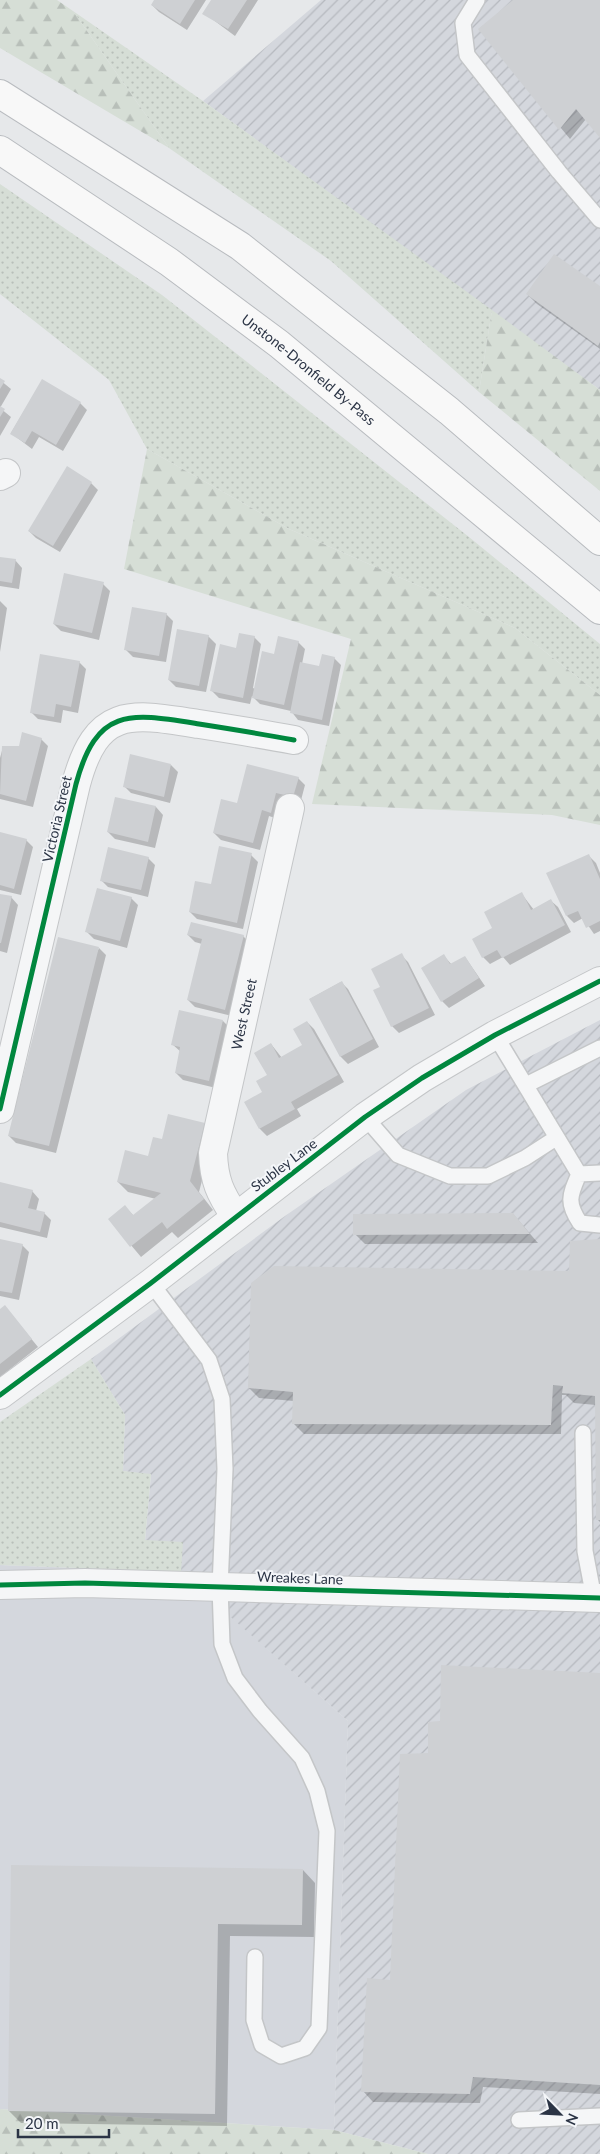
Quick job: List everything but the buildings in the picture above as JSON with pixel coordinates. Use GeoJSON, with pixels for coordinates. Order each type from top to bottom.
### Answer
{"type":"FeatureCollection","features":[{"type":"Feature","properties":{"kind":"highway"},"geometry":{"type":"LineString","coordinates":[[0,94],[240,246],[449,411],[600,541]]}},
{"type":"Feature","properties":{"kind":"highway","name":"Unstone-Dronfield By-Pass"},"geometry":{"type":"LineString","coordinates":[[0,150],[169,262],[279,344],[600,610]]}},
{"type":"Feature","properties":{"kind":"street","name":"Victoria Street"},"geometry":{"type":"LineString","coordinates":[[0,1109],[76,784],[83,759],[95,738],[107,728],[122,720],[137,716],[294,740]]}},
{"type":"Feature","properties":{"kind":"street","name":"West Street"},"geometry":{"type":"LineString","coordinates":[[235,1216],[221,1195],[216,1181],[214,1153],[290,808]]}},
{"type":"Feature","properties":{"kind":"street","name":"Stubley Lane"},"geometry":{"type":"LineString","coordinates":[[0,1395],[151,1283],[365,1116],[422,1078],[495,1035],[600,981]]}},
{"type":"Feature","properties":{"kind":"street","name":"Wreakes Lane"},"geometry":{"type":"LineString","coordinates":[[0,1586],[86,1584],[597,1598]]}},
{"type":"Feature","properties":{"kind":"lane"},"geometry":{"type":"LineString","coordinates":[[477,0],[463,23],[467,55],[559,172],[600,220]]}},
{"type":"Feature","properties":{"kind":"lane"},"geometry":{"type":"LineString","coordinates":[[495,1035],[579,1174]]}},
{"type":"Feature","properties":{"kind":"lane"},"geometry":{"type":"LineString","coordinates":[[526,1085],[600,1048]]}},
{"type":"Feature","properties":{"kind":"lane"},"geometry":{"type":"LineString","coordinates":[[365,1116],[398,1155],[450,1176],[488,1176],[524,1158],[556,1138]]}},
{"type":"Feature","properties":{"kind":"lane"},"geometry":{"type":"LineString","coordinates":[[579,1174],[600,1173]]}},
{"type":"Feature","properties":{"kind":"lane"},"geometry":{"type":"LineString","coordinates":[[579,1174],[570,1194],[570,1210],[580,1223],[600,1225]]}},
{"type":"Feature","properties":{"kind":"lane"},"geometry":{"type":"LineString","coordinates":[[151,1283],[209,1360],[222,1399],[225,1469],[220,1587],[222,1644],[235,1678],[260,1711],[302,1758],[317,1791],[327,1831],[318,2028],[305,2048],[281,2056],[262,2045],[254,2020],[255,1957]]}},
{"type":"Feature","properties":{"kind":"lane"},"geometry":{"type":"LineString","coordinates":[[583,1432],[592,1532],[585,1551],[597,1598]]}},
{"type":"Feature","properties":{"kind":"lane"},"geometry":{"type":"LineString","coordinates":[[519,2120],[600,2116]]}},
{"type":"Feature","properties":{"kind":"shaded area"},"geometry":{"type":"Polygon","coordinates":[[[321,0],[600,0],[600,390],[203,101],[321,0]]]}},
{"type":"Feature","properties":{"kind":"shaded area"},"geometry":{"type":"Polygon","coordinates":[[[600,1020],[600,2154],[428,2154],[334,2130],[348,1721],[145,1541],[151,1475],[123,1471],[125,1415],[91,1359],[285,1216],[466,1090],[600,1020]]]}},
{"type":"Feature","properties":{"kind":"shaded area"},"geometry":{"type":"Polygon","coordinates":[[[0,1565],[181,1572],[348,1721],[334,2130],[0,2109],[0,1565]]]}},
{"type":"Feature","properties":{"kind":"green space"},"geometry":{"type":"Polygon","coordinates":[[[0,0],[57,0],[73,11],[169,148],[0,48],[0,0]]]}},
{"type":"Feature","properties":{"kind":"green space"},"geometry":{"type":"Polygon","coordinates":[[[73,11],[203,101],[492,310],[479,392],[331,261],[169,148],[73,11]]]}},
{"type":"Feature","properties":{"kind":"green space"},"geometry":{"type":"Polygon","coordinates":[[[0,184],[162,295],[469,537],[600,644],[600,695],[515,628],[289,529],[147,449],[109,380],[0,294],[0,184]]]}},
{"type":"Feature","properties":{"kind":"green space"},"geometry":{"type":"Polygon","coordinates":[[[492,310],[600,390],[600,491],[479,392],[492,310]]]}},
{"type":"Feature","properties":{"kind":"green space"},"geometry":{"type":"Polygon","coordinates":[[[147,449],[289,529],[515,628],[600,695],[600,825],[552,815],[312,804],[351,639],[124,569],[147,449]]]}},
{"type":"Feature","properties":{"kind":"green space"},"geometry":{"type":"Polygon","coordinates":[[[91,1359],[125,1415],[123,1471],[151,1474],[145,1540],[183,1542],[181,1572],[0,1565],[0,1422],[91,1359]]]}},
{"type":"Feature","properties":{"kind":"green space"},"geometry":{"type":"Polygon","coordinates":[[[0,2109],[334,2130],[428,2154],[0,2154],[0,2109]]]}},
{"type":"Feature","properties":{"kind":"cycle path"},"geometry":{"type":"LineString","coordinates":[[0,1109],[76,784],[84,759],[94,740],[106,728],[120,721],[135,718],[175,720],[294,740]]}},
{"type":"Feature","properties":{"kind":"cycle path"},"geometry":{"type":"LineString","coordinates":[[0,1395],[151,1283],[365,1117],[422,1078],[495,1035],[600,981]]}},
{"type":"Feature","properties":{"kind":"cycle path"},"geometry":{"type":"LineString","coordinates":[[0,1585],[85,1583],[600,1598]]}}]}
